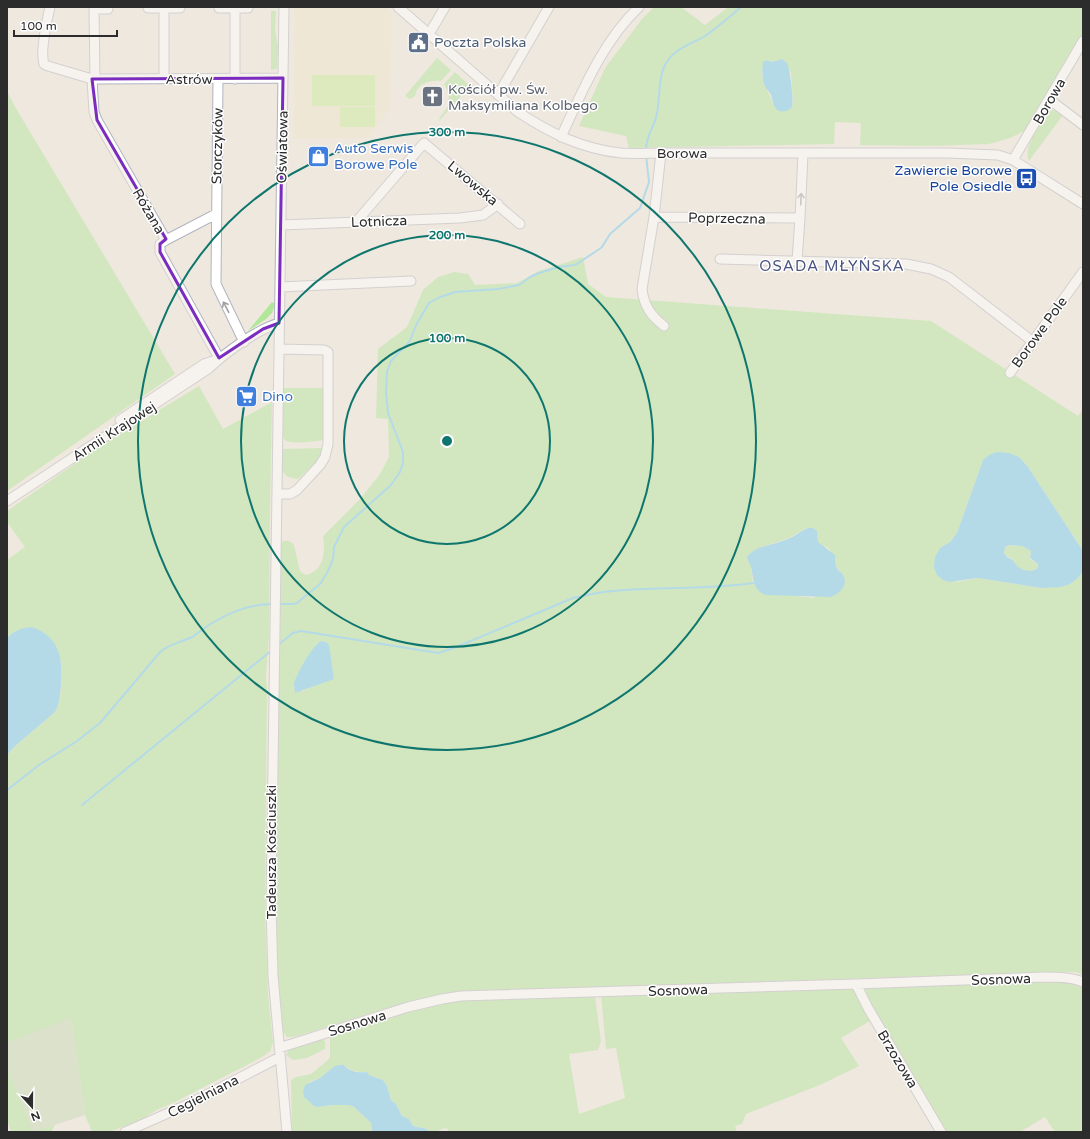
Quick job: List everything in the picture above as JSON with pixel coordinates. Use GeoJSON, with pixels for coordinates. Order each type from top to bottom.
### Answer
{"type":"FeatureCollection","features":[{"type":"Feature","properties":{"kind":"street","name":"Astrów"},"geometry":{"type":"LineString","coordinates":[[50,7],[44,43],[43,62],[48,66],[94,79],[283,78]]}},
{"type":"Feature","properties":{"kind":"street","name":"Oświatowa"},"geometry":{"type":"LineString","coordinates":[[275,572],[284,7]]}},
{"type":"Feature","properties":{"kind":"street","name":"Borowa"},"geometry":{"type":"LineString","coordinates":[[398,7],[518,112],[561,137],[589,147],[620,152],[642,153],[983,154],[1003,156],[1014,160],[1083,204]]}},
{"type":"Feature","properties":{"kind":"street"},"geometry":{"type":"LineString","coordinates":[[429,34],[445,7]]}},
{"type":"Feature","properties":{"kind":"street"},"geometry":{"type":"LineString","coordinates":[[498,95],[550,7]]}},
{"type":"Feature","properties":{"kind":"street"},"geometry":{"type":"LineString","coordinates":[[561,137],[597,63],[629,16],[639,7]]}},
{"type":"Feature","properties":{"kind":"street"},"geometry":{"type":"LineString","coordinates":[[148,8],[180,8]]}},
{"type":"Feature","properties":{"kind":"street"},"geometry":{"type":"LineString","coordinates":[[164,8],[164,78]]}},
{"type":"Feature","properties":{"kind":"street"},"geometry":{"type":"LineString","coordinates":[[218,8],[248,8]]}},
{"type":"Feature","properties":{"kind":"street"},"geometry":{"type":"LineString","coordinates":[[234,8],[235,79]]}},
{"type":"Feature","properties":{"kind":"street","name":"Różana"},"geometry":{"type":"LineString","coordinates":[[108,9],[94,9],[94,112],[97,120],[166,240],[160,244],[160,252],[219,358]]}},
{"type":"Feature","properties":{"kind":"street","name":"Borowa"},"geometry":{"type":"LineString","coordinates":[[1014,160],[1083,42]]}},
{"type":"Feature","properties":{"kind":"street","name":"Storczyków"},"geometry":{"type":"LineString","coordinates":[[218,79],[216,284],[244,342]]}},
{"type":"Feature","properties":{"kind":"street"},"geometry":{"type":"LineString","coordinates":[[1050,100],[1083,125]]}},
{"type":"Feature","properties":{"kind":"street","name":"Lwowska"},"geometry":{"type":"LineString","coordinates":[[356,222],[424,143],[520,224]]}},
{"type":"Feature","properties":{"kind":"street"},"geometry":{"type":"LineString","coordinates":[[657,153],[654,217],[642,289],[648,311],[664,326]]}},
{"type":"Feature","properties":{"kind":"street"},"geometry":{"type":"LineString","coordinates":[[798,261],[803,154]]}},
{"type":"Feature","properties":{"kind":"street","name":"Lotnicza"},"geometry":{"type":"LineString","coordinates":[[281,225],[460,218],[486,214],[498,204]]}},
{"type":"Feature","properties":{"kind":"street"},"geometry":{"type":"LineString","coordinates":[[166,240],[216,214]]}},
{"type":"Feature","properties":{"kind":"street","name":"Poprzeczna"},"geometry":{"type":"LineString","coordinates":[[654,217],[800,218]]}},
{"type":"Feature","properties":{"kind":"street"},"geometry":{"type":"LineString","coordinates":[[720,259],[906,264],[931,269],[949,277],[1032,341]]}},
{"type":"Feature","properties":{"kind":"street","name":"Borowe Pole"},"geometry":{"type":"LineString","coordinates":[[1010,373],[1083,272]]}},
{"type":"Feature","properties":{"kind":"street"},"geometry":{"type":"LineString","coordinates":[[280,287],[411,281]]}},
{"type":"Feature","properties":{"kind":"street","name":"Armii Krajowej"},"geometry":{"type":"LineString","coordinates":[[7,496],[12,491],[204,364],[219,358],[267,327],[279,323]]}},
{"type":"Feature","properties":{"kind":"street"},"geometry":{"type":"LineString","coordinates":[[277,494],[290,494],[297,490],[320,465],[327,452],[328,428],[328,352],[324,350],[279,349]]}},
{"type":"Feature","properties":{"kind":"street","name":"Armii Krajowej"},"geometry":{"type":"LineString","coordinates":[[7,501],[208,369],[219,358]]}},
{"type":"Feature","properties":{"kind":"street","name":"Tadeusza Kościuszki"},"geometry":{"type":"LineString","coordinates":[[275,572],[270,905],[273,976],[287,1132]]}},
{"type":"Feature","properties":{"kind":"street","name":"Sosnowa"},"geometry":{"type":"LineString","coordinates":[[279,1052],[408,1007],[461,996],[1044,977],[1065,978],[1083,982]]}},
{"type":"Feature","properties":{"kind":"street","name":"Brzozowa"},"geometry":{"type":"LineString","coordinates":[[856,984],[941,1132]]}},
{"type":"Feature","properties":{"kind":"street","name":"Cegielniana"},"geometry":{"type":"LineString","coordinates":[[125,1132],[191,1103],[279,1052]]}},
{"type":"Feature","properties":{"kind":"highlighted area"},"geometry":{"type":"Polygon","coordinates":[[[283,78],[279,323],[263,329],[219,358],[160,252],[160,244],[166,239],[97,120],[92,79],[283,78]]]}},
{"type":"Feature","properties":{"kind":"shaded area"},"geometry":{"type":"Polygon","coordinates":[[[294,7],[387,7],[392,12],[390,108],[368,138],[293,139],[294,7]]]}},
{"type":"Feature","properties":{"kind":"green space"},"geometry":{"type":"Polygon","coordinates":[[[654,7],[681,7],[705,25],[728,7],[1083,7],[1083,37],[1026,130],[1010,138],[989,144],[929,146],[860,145],[860,123],[835,122],[834,144],[629,148],[626,136],[579,126],[605,68],[642,19],[654,7]],[[782,59],[772,62],[767,60],[765,63],[762,70],[762,76],[773,104],[792,107],[791,73],[782,59]]]}},
{"type":"Feature","properties":{"kind":"green space"},"geometry":{"type":"Polygon","coordinates":[[[271,11],[276,11],[275,30],[278,47],[277,67],[276,69],[271,70],[271,11]]]}},
{"type":"Feature","properties":{"kind":"green space"},"geometry":{"type":"Polygon","coordinates":[[[437,58],[451,70],[441,81],[428,82],[421,85],[415,96],[410,99],[405,96],[437,58]]]}},
{"type":"Feature","properties":{"kind":"green space"},"geometry":{"type":"Polygon","coordinates":[[[455,72],[470,86],[439,121],[449,102],[447,89],[444,84],[455,72]]]}},
{"type":"Feature","properties":{"kind":"green space"},"geometry":{"type":"Polygon","coordinates":[[[312,75],[375,75],[375,106],[312,106],[312,75]]]}},
{"type":"Feature","properties":{"kind":"green space"},"geometry":{"type":"Polygon","coordinates":[[[7,91],[175,374],[7,491],[7,91]]]}},
{"type":"Feature","properties":{"kind":"green space"},"geometry":{"type":"Polygon","coordinates":[[[340,107],[375,107],[375,127],[340,127],[340,107]]]}},
{"type":"Feature","properties":{"kind":"green space"},"geometry":{"type":"Polygon","coordinates":[[[1053,110],[1063,115],[1029,161],[1028,149],[1030,142],[1050,111],[1053,110]]]}},
{"type":"Feature","properties":{"kind":"green space"},"geometry":{"type":"Polygon","coordinates":[[[583,257],[588,284],[606,297],[931,321],[1078,416],[1083,409],[1083,551],[1028,467],[983,460],[957,533],[950,542],[940,548],[957,582],[978,578],[1041,588],[1079,577],[1083,571],[1083,975],[1076,972],[871,978],[450,994],[394,1006],[294,1037],[287,1037],[283,1032],[275,946],[280,546],[283,541],[289,541],[294,545],[300,571],[306,575],[316,570],[319,567],[323,557],[323,536],[361,498],[380,474],[389,457],[388,419],[376,418],[378,349],[407,327],[423,290],[438,277],[454,272],[468,274],[475,285],[517,283],[539,271],[583,257]],[[807,528],[787,539],[761,547],[751,567],[753,583],[789,595],[814,598],[843,574],[838,569],[836,559],[828,548],[818,542],[818,537],[813,528],[807,528]],[[318,642],[297,676],[303,691],[313,686],[318,642]]]}},
{"type":"Feature","properties":{"kind":"green space"},"geometry":{"type":"Polygon","coordinates":[[[272,302],[275,304],[272,313],[248,331],[272,302]]]}},
{"type":"Feature","properties":{"kind":"green space"},"geometry":{"type":"Polygon","coordinates":[[[199,386],[223,429],[272,402],[269,635],[266,677],[265,910],[268,994],[273,1043],[270,1051],[264,1056],[157,1110],[141,1120],[109,1132],[92,1132],[85,1115],[71,1019],[7,1043],[7,755],[14,747],[55,712],[60,698],[62,676],[61,660],[13,633],[7,638],[7,560],[25,547],[7,522],[7,511],[100,446],[199,386]]]}},
{"type":"Feature","properties":{"kind":"green space"},"geometry":{"type":"Polygon","coordinates":[[[283,388],[325,388],[325,440],[293,442],[285,440],[283,437],[282,424],[283,388]]]}},
{"type":"Feature","properties":{"kind":"green space"},"geometry":{"type":"Polygon","coordinates":[[[322,448],[321,458],[298,479],[287,476],[282,470],[283,449],[322,448]]]}},
{"type":"Feature","properties":{"kind":"green space"},"geometry":{"type":"Polygon","coordinates":[[[1009,545],[1022,546],[1031,551],[1030,559],[1038,564],[1038,568],[1028,571],[1017,567],[1012,559],[1004,553],[1005,547],[1009,545]]]}},
{"type":"Feature","properties":{"kind":"green space"},"geometry":{"type":"Polygon","coordinates":[[[1060,981],[1083,986],[1083,1132],[1055,1132],[1045,1117],[1020,1132],[946,1132],[912,1076],[866,994],[865,988],[1060,981]]]}},
{"type":"Feature","properties":{"kind":"green space"},"geometry":{"type":"Polygon","coordinates":[[[850,987],[855,990],[870,1021],[841,1038],[859,1066],[822,1084],[746,1114],[742,1124],[735,1126],[737,1132],[450,1132],[446,1128],[439,1130],[439,1132],[429,1132],[427,1129],[413,1126],[409,1119],[402,1116],[396,1104],[391,1100],[387,1086],[383,1080],[369,1075],[367,1072],[358,1072],[341,1065],[335,1067],[322,1077],[310,1082],[318,1107],[349,1105],[354,1107],[371,1123],[372,1132],[292,1132],[291,1080],[296,1077],[311,1074],[328,1060],[330,1056],[330,1034],[410,1010],[460,1000],[595,996],[601,1041],[598,1050],[569,1054],[579,1114],[625,1098],[616,1048],[606,1049],[601,995],[850,987]]]}},
{"type":"Feature","properties":{"kind":"green space"},"geometry":{"type":"Polygon","coordinates":[[[71,1018],[85,1115],[33,1132],[7,1067],[7,1043],[71,1018]]]}},
{"type":"Feature","properties":{"kind":"green space"},"geometry":{"type":"Polygon","coordinates":[[[321,1037],[325,1042],[325,1049],[307,1058],[293,1060],[286,1055],[289,1049],[321,1037]]]}},
{"type":"Feature","properties":{"kind":"green space"},"geometry":{"type":"Polygon","coordinates":[[[7,1067],[33,1131],[55,1125],[51,1132],[11,1132],[7,1120],[7,1067]]]}},
{"type":"Feature","properties":{"kind":"water"},"geometry":{"type":"Polygon","coordinates":[[[782,59],[787,63],[791,84],[792,106],[787,111],[778,111],[776,109],[771,95],[765,85],[762,70],[763,62],[767,60],[772,62],[782,59]]]}},
{"type":"Feature","properties":{"kind":"water"},"geometry":{"type":"Polygon","coordinates":[[[997,452],[1009,453],[1019,457],[1028,467],[1083,551],[1083,571],[1079,577],[1070,584],[1061,587],[1041,588],[978,578],[949,582],[943,580],[937,575],[934,567],[935,557],[940,548],[950,542],[957,533],[983,460],[989,455],[997,452]],[[1009,545],[1005,547],[1004,553],[1007,557],[1013,560],[1020,569],[1031,571],[1038,568],[1038,564],[1030,558],[1031,551],[1022,546],[1009,545]]]}},
{"type":"Feature","properties":{"kind":"water"},"geometry":{"type":"Polygon","coordinates":[[[808,528],[813,528],[817,531],[818,542],[835,555],[836,566],[845,579],[842,589],[831,597],[766,595],[761,593],[754,584],[751,567],[747,557],[755,550],[788,539],[808,528]]]}},
{"type":"Feature","properties":{"kind":"water"},"geometry":{"type":"Polygon","coordinates":[[[32,627],[49,636],[58,650],[61,666],[60,698],[55,712],[14,747],[7,755],[7,638],[18,630],[32,627]]]}},
{"type":"Feature","properties":{"kind":"water"},"geometry":{"type":"Polygon","coordinates":[[[321,641],[326,642],[329,645],[334,679],[295,693],[295,679],[309,654],[321,641]]]}},
{"type":"Feature","properties":{"kind":"water"},"geometry":{"type":"Polygon","coordinates":[[[344,1065],[354,1072],[367,1072],[369,1075],[383,1080],[387,1086],[391,1100],[396,1104],[402,1116],[409,1119],[413,1126],[427,1129],[429,1132],[372,1132],[371,1123],[354,1107],[349,1105],[314,1106],[304,1097],[303,1092],[305,1085],[320,1078],[335,1066],[344,1065]]]}},
{"type":"Feature","properties":{"kind":"waterway"},"geometry":{"type":"LineString","coordinates":[[646,151],[647,141],[657,113],[662,72],[667,61],[682,48],[710,33],[741,7]]}},
{"type":"Feature","properties":{"kind":"waterway"},"geometry":{"type":"LineString","coordinates":[[277,604],[297,603],[320,584],[333,559],[334,547],[344,527],[391,485],[400,472],[403,463],[403,452],[388,413],[386,392],[387,372],[391,361],[410,341],[416,325],[429,303],[455,292],[498,289],[519,285],[530,277],[539,273],[559,267],[575,265],[595,252],[602,247],[610,234],[640,208],[649,182],[646,155]]}},
{"type":"Feature","properties":{"kind":"waterway"},"geometry":{"type":"LineString","coordinates":[[278,645],[293,633],[301,631],[438,653],[454,648],[573,598],[595,593],[640,589],[730,586],[753,583]]}},
{"type":"Feature","properties":{"kind":"waterway"},"geometry":{"type":"LineString","coordinates":[[7,790],[39,765],[77,741],[100,723],[161,651],[192,637],[207,626],[238,610],[264,604],[273,604]]}},
{"type":"Feature","properties":{"kind":"waterway"},"geometry":{"type":"LineString","coordinates":[[82,805],[272,650]]}},
{"type":"Feature","properties":{"kind":"place","name":"Poczta Polska"},"geometry":{"type":"Point","coordinates":[419,42]}},
{"type":"Feature","properties":{"kind":"place","name":"Kościół pw. Św. Maksymiliana Kolbego"},"geometry":{"type":"Point","coordinates":[432,97]}},
{"type":"Feature","properties":{"kind":"place","name":"Auto Serwis Borowe Pole"},"geometry":{"type":"Point","coordinates":[318,156]}},
{"type":"Feature","properties":{"kind":"place","name":"Zawiercie Borowe Pole Osiedle"},"geometry":{"type":"Point","coordinates":[1027,178]}},
{"type":"Feature","properties":{"kind":"place","name":"Dino"},"geometry":{"type":"Point","coordinates":[246,396]}},
{"type":"Feature","properties":{"kind":"district","name":"OSADA MŁYŃSKA"},"geometry":{"type":"Point","coordinates":[832,266]}}]}
